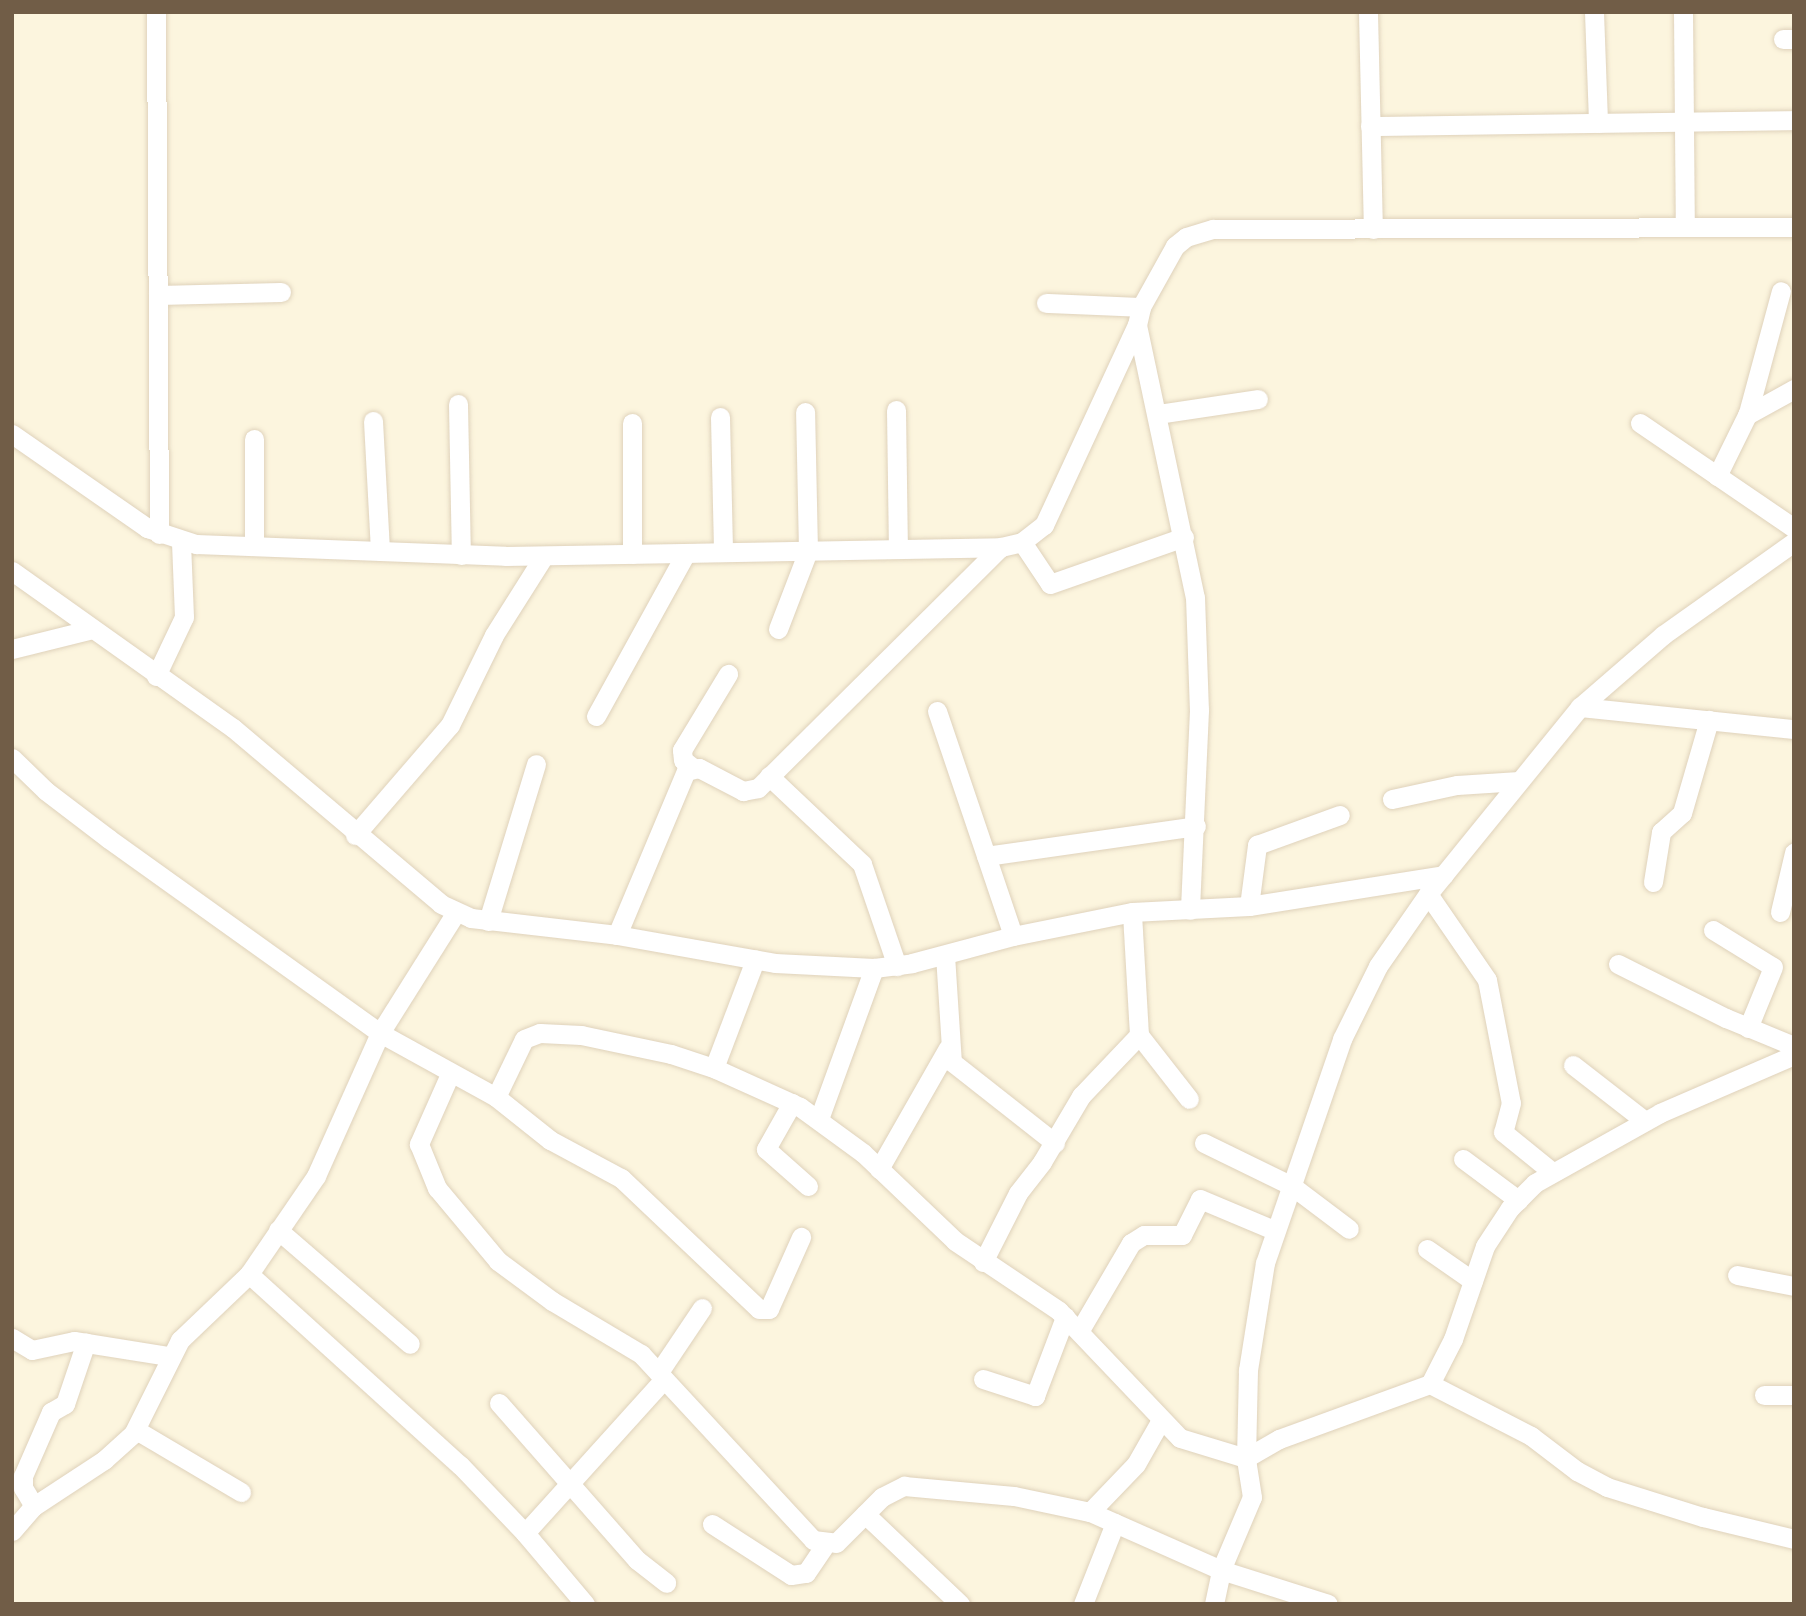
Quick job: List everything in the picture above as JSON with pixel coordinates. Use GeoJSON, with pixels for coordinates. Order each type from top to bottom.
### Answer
{"type":"FeatureCollection","features":[{"type":"Feature","properties":{"kind":"street"},"geometry":{"type":"LineString","coordinates":[[156,12],[159,534]]}},
{"type":"Feature","properties":{"kind":"street"},"geometry":{"type":"LineString","coordinates":[[1368,12],[1373,229]]}},
{"type":"Feature","properties":{"kind":"street"},"geometry":{"type":"LineString","coordinates":[[1594,12],[1598,123]]}},
{"type":"Feature","properties":{"kind":"street"},"geometry":{"type":"LineString","coordinates":[[1683,12],[1685,227]]}},
{"type":"Feature","properties":{"kind":"street"},"geometry":{"type":"LineString","coordinates":[[1370,126],[1794,120]]}},
{"type":"Feature","properties":{"kind":"street"},"geometry":{"type":"LineString","coordinates":[[12,433],[98,496],[159,534],[181,541],[254,547],[544,556],[1001,547],[1022,542],[1044,525],[1139,316],[1175,246],[1186,236],[1213,229],[1794,227]]}},
{"type":"Feature","properties":{"kind":"street"},"geometry":{"type":"LineString","coordinates":[[1717,476],[1747,415],[1781,291]]}},
{"type":"Feature","properties":{"kind":"street"},"geometry":{"type":"LineString","coordinates":[[158,295],[281,292]]}},
{"type":"Feature","properties":{"kind":"street"},"geometry":{"type":"LineString","coordinates":[[1046,303],[1139,316]]}},
{"type":"Feature","properties":{"kind":"street"},"geometry":{"type":"LineString","coordinates":[[1139,316],[1192,571],[1199,668],[1196,826],[1190,910]]}},
{"type":"Feature","properties":{"kind":"street"},"geometry":{"type":"LineString","coordinates":[[1747,415],[1794,389]]}},
{"type":"Feature","properties":{"kind":"street"},"geometry":{"type":"LineString","coordinates":[[1158,414],[1258,399]]}},
{"type":"Feature","properties":{"kind":"street"},"geometry":{"type":"LineString","coordinates":[[458,404],[461,555]]}},
{"type":"Feature","properties":{"kind":"street"},"geometry":{"type":"LineString","coordinates":[[896,410],[898,549]]}},
{"type":"Feature","properties":{"kind":"street"},"geometry":{"type":"LineString","coordinates":[[778,629],[808,551],[805,412]]}},
{"type":"Feature","properties":{"kind":"street"},"geometry":{"type":"LineString","coordinates":[[720,417],[723,552]]}},
{"type":"Feature","properties":{"kind":"street"},"geometry":{"type":"LineString","coordinates":[[373,421],[380,551]]}},
{"type":"Feature","properties":{"kind":"street"},"geometry":{"type":"LineString","coordinates":[[632,423],[632,554]]}},
{"type":"Feature","properties":{"kind":"street"},"geometry":{"type":"LineString","coordinates":[[1640,423],[1794,528]]}},
{"type":"Feature","properties":{"kind":"street"},"geometry":{"type":"LineString","coordinates":[[254,439],[254,547]]}},
{"type":"Feature","properties":{"kind":"street"},"geometry":{"type":"LineString","coordinates":[[1022,542],[1051,584],[1184,537]]}},
{"type":"Feature","properties":{"kind":"street"},"geometry":{"type":"LineString","coordinates":[[156,676],[184,617],[181,541]]}},
{"type":"Feature","properties":{"kind":"street"},"geometry":{"type":"LineString","coordinates":[[1214,1604],[1221,1570],[1252,1497],[1246,1458],[1250,1350],[1262,1274],[1356,1008],[1428,894],[1580,706],[1663,635],[1794,542]]}},
{"type":"Feature","properties":{"kind":"street"},"geometry":{"type":"LineString","coordinates":[[729,674],[682,750],[683,760],[692,768],[743,792],[758,788],[1001,547]]}},
{"type":"Feature","properties":{"kind":"street"},"geometry":{"type":"LineString","coordinates":[[596,716],[686,553]]}},
{"type":"Feature","properties":{"kind":"street"},"geometry":{"type":"LineString","coordinates":[[355,835],[450,725],[494,635],[544,556]]}},
{"type":"Feature","properties":{"kind":"street"},"geometry":{"type":"LineString","coordinates":[[12,571],[270,757],[355,835],[455,914],[488,921],[617,935],[755,960],[874,968],[897,966],[1013,936],[1132,912],[1248,906],[1444,875]]}},
{"type":"Feature","properties":{"kind":"street"},"geometry":{"type":"LineString","coordinates":[[12,649],[92,629]]}},
{"type":"Feature","properties":{"kind":"street"},"geometry":{"type":"LineString","coordinates":[[1580,706],[1794,729]]}},
{"type":"Feature","properties":{"kind":"street"},"geometry":{"type":"LineString","coordinates":[[937,710],[1013,936]]}},
{"type":"Feature","properties":{"kind":"street"},"geometry":{"type":"LineString","coordinates":[[1653,882],[1661,832],[1682,813],[1709,720]]}},
{"type":"Feature","properties":{"kind":"street"},"geometry":{"type":"LineString","coordinates":[[12,758],[46,791],[108,839],[380,1033],[496,1097],[550,1140],[621,1178],[762,1310],[769,1309],[801,1237]]}},
{"type":"Feature","properties":{"kind":"street"},"geometry":{"type":"LineString","coordinates":[[488,921],[536,764]]}},
{"type":"Feature","properties":{"kind":"street"},"geometry":{"type":"LineString","coordinates":[[617,935],[686,771],[692,768]]}},
{"type":"Feature","properties":{"kind":"street"},"geometry":{"type":"LineString","coordinates":[[769,776],[862,864],[897,966]]}},
{"type":"Feature","properties":{"kind":"street"},"geometry":{"type":"LineString","coordinates":[[1392,799],[1457,785],[1520,781]]}},
{"type":"Feature","properties":{"kind":"street"},"geometry":{"type":"LineString","coordinates":[[1248,906],[1257,845],[1340,816]]}},
{"type":"Feature","properties":{"kind":"street"},"geometry":{"type":"LineString","coordinates":[[986,856],[1196,826]]}},
{"type":"Feature","properties":{"kind":"street"},"geometry":{"type":"LineString","coordinates":[[1780,912],[1794,853]]}},
{"type":"Feature","properties":{"kind":"street"},"geometry":{"type":"LineString","coordinates":[[1428,894],[1487,980],[1511,1103],[1503,1132],[1552,1171]]}},
{"type":"Feature","properties":{"kind":"street"},"geometry":{"type":"LineString","coordinates":[[1132,912],[1139,1035],[1189,1098]]}},
{"type":"Feature","properties":{"kind":"street"},"geometry":{"type":"LineString","coordinates":[[12,1531],[34,1507],[104,1460],[136,1430],[169,1356],[180,1340],[249,1274],[316,1176],[380,1033],[455,914]]}},
{"type":"Feature","properties":{"kind":"street"},"geometry":{"type":"LineString","coordinates":[[1713,930],[1773,967],[1748,1028]]}},
{"type":"Feature","properties":{"kind":"street"},"geometry":{"type":"LineString","coordinates":[[945,955],[948,1048],[959,1071],[1055,1143]]}},
{"type":"Feature","properties":{"kind":"street"},"geometry":{"type":"LineString","coordinates":[[714,1068],[755,960]]}},
{"type":"Feature","properties":{"kind":"street"},"geometry":{"type":"LineString","coordinates":[[1618,964],[1748,1028],[1794,1046]]}},
{"type":"Feature","properties":{"kind":"street"},"geometry":{"type":"LineString","coordinates":[[819,1119],[874,968]]}},
{"type":"Feature","properties":{"kind":"street"},"geometry":{"type":"LineString","coordinates":[[496,1097],[520,1044],[533,1033],[580,1035],[714,1068],[792,1103],[819,1119],[879,1169],[932,1222],[983,1262],[1073,1324],[1160,1420],[1196,1446],[1246,1458],[1279,1439],[1430,1384],[1441,1371],[1490,1237],[1518,1200],[1552,1171],[1645,1121],[1794,1055]]}},
{"type":"Feature","properties":{"kind":"street"},"geometry":{"type":"LineString","coordinates":[[983,1262],[1018,1193],[1055,1143],[1081,1096],[1139,1035]]}},
{"type":"Feature","properties":{"kind":"street"},"geometry":{"type":"LineString","coordinates":[[879,1169],[948,1048]]}},
{"type":"Feature","properties":{"kind":"street"},"geometry":{"type":"LineString","coordinates":[[1573,1065],[1645,1121]]}},
{"type":"Feature","properties":{"kind":"street"},"geometry":{"type":"LineString","coordinates":[[450,1074],[419,1144],[437,1188],[498,1261],[552,1301],[630,1345],[662,1375],[813,1540],[825,1545],[836,1544],[891,1489],[904,1486],[1014,1496],[1090,1512],[1221,1570],[1308,1601],[1328,1604]]}},
{"type":"Feature","properties":{"kind":"street"},"geometry":{"type":"LineString","coordinates":[[792,1103],[766,1149],[808,1186]]}},
{"type":"Feature","properties":{"kind":"street"},"geometry":{"type":"LineString","coordinates":[[1204,1143],[1292,1186],[1349,1228]]}},
{"type":"Feature","properties":{"kind":"street"},"geometry":{"type":"LineString","coordinates":[[1463,1160],[1518,1200]]}},
{"type":"Feature","properties":{"kind":"street"},"geometry":{"type":"LineString","coordinates":[[983,1378],[1035,1396],[1073,1324],[1131,1243],[1144,1235],[1182,1235],[1200,1199],[1276,1231]]}},
{"type":"Feature","properties":{"kind":"street"},"geometry":{"type":"LineString","coordinates":[[278,1230],[410,1344]]}},
{"type":"Feature","properties":{"kind":"street"},"geometry":{"type":"LineString","coordinates":[[1427,1249],[1473,1281]]}},
{"type":"Feature","properties":{"kind":"street"},"geometry":{"type":"LineString","coordinates":[[249,1274],[460,1465],[525,1533],[585,1604]]}},
{"type":"Feature","properties":{"kind":"street"},"geometry":{"type":"LineString","coordinates":[[1737,1275],[1794,1286]]}},
{"type":"Feature","properties":{"kind":"street"},"geometry":{"type":"LineString","coordinates":[[525,1533],[662,1375],[702,1308]]}},
{"type":"Feature","properties":{"kind":"street"},"geometry":{"type":"LineString","coordinates":[[12,1338],[42,1350],[86,1342],[169,1356]]}},
{"type":"Feature","properties":{"kind":"street"},"geometry":{"type":"LineString","coordinates":[[34,1507],[23,1488],[23,1476],[51,1412],[65,1404],[86,1342]]}},
{"type":"Feature","properties":{"kind":"street"},"geometry":{"type":"LineString","coordinates":[[1430,1384],[1531,1436],[1577,1471],[1607,1487],[1703,1517],[1794,1539]]}},
{"type":"Feature","properties":{"kind":"street"},"geometry":{"type":"LineString","coordinates":[[1764,1395],[1794,1395]]}},
{"type":"Feature","properties":{"kind":"street"},"geometry":{"type":"LineString","coordinates":[[499,1404],[637,1560],[666,1583]]}},
{"type":"Feature","properties":{"kind":"street"},"geometry":{"type":"LineString","coordinates":[[1090,1512],[1136,1464],[1160,1420]]}},
{"type":"Feature","properties":{"kind":"street"},"geometry":{"type":"LineString","coordinates":[[136,1430],[241,1492]]}},
{"type":"Feature","properties":{"kind":"street"},"geometry":{"type":"LineString","coordinates":[[865,1514],[960,1604]]}},
{"type":"Feature","properties":{"kind":"street"},"geometry":{"type":"LineString","coordinates":[[1083,1604],[1115,1523]]}},
{"type":"Feature","properties":{"kind":"street"},"geometry":{"type":"LineString","coordinates":[[712,1524],[791,1576],[806,1573],[825,1545]]}}]}
